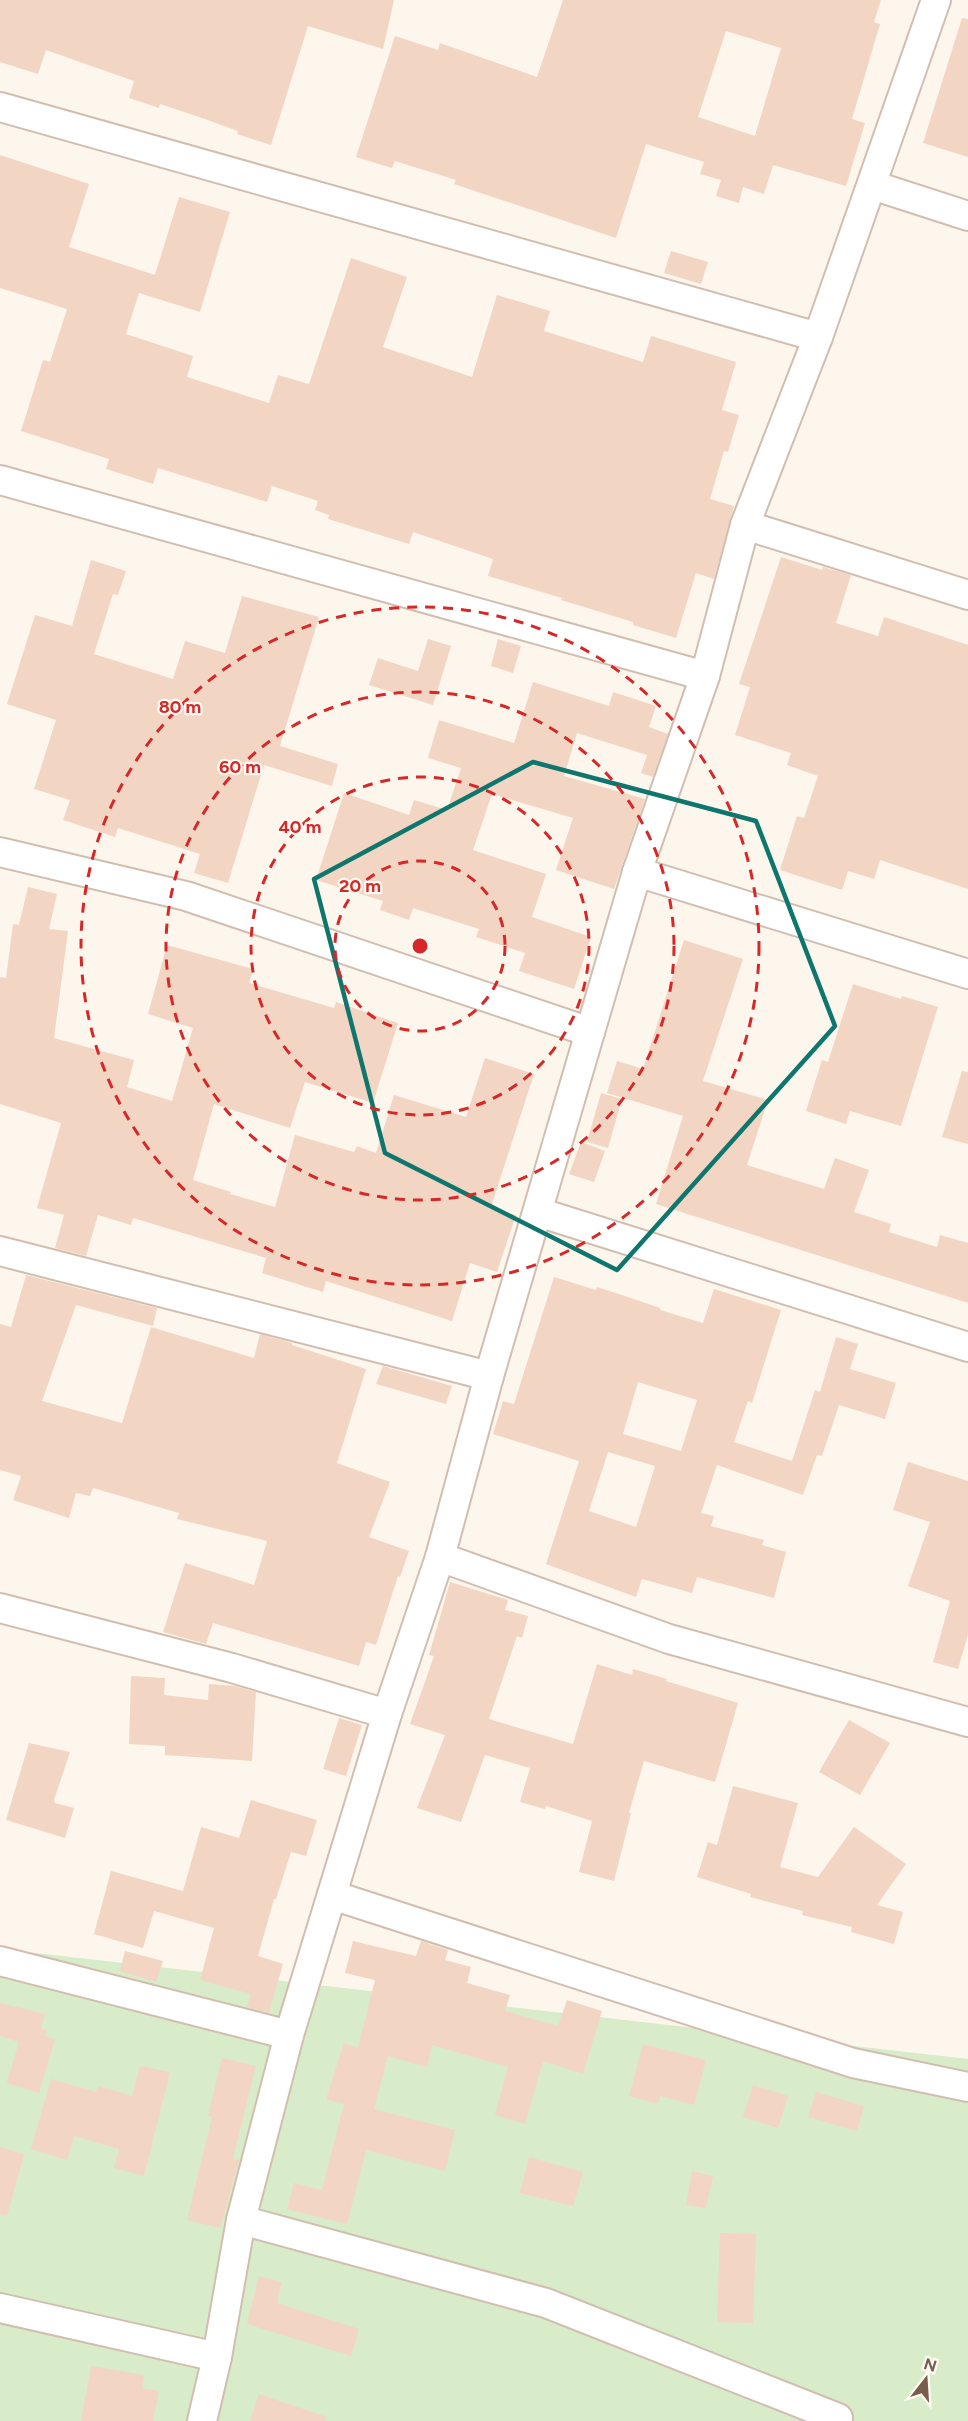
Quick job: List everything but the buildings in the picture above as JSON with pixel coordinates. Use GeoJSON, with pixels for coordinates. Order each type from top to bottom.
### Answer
{"type":"FeatureCollection","features":[{"type":"Feature","properties":{"kind":"street"},"geometry":{"type":"LineString","coordinates":[[202,2421],[217,2357],[241,2220],[289,2035],[387,1714],[440,1557],[489,1376],[637,872],[705,676],[745,525],[818,337],[936,0]]}},
{"type":"Feature","properties":{"kind":"street"},"geometry":{"type":"LineString","coordinates":[[0,107],[818,337]]}},
{"type":"Feature","properties":{"kind":"street"},"geometry":{"type":"LineString","coordinates":[[872,185],[968,216]]}},
{"type":"Feature","properties":{"kind":"street"},"geometry":{"type":"LineString","coordinates":[[0,480],[705,676]]}},
{"type":"Feature","properties":{"kind":"street"},"geometry":{"type":"LineString","coordinates":[[745,525],[968,595]]}},
{"type":"Feature","properties":{"kind":"street"},"geometry":{"type":"LineString","coordinates":[[0,852],[186,896],[590,1032]]}},
{"type":"Feature","properties":{"kind":"street"},"geometry":{"type":"LineString","coordinates":[[637,872],[968,974]]}},
{"type":"Feature","properties":{"kind":"street"},"geometry":{"type":"LineString","coordinates":[[538,1212],[968,1347]]}},
{"type":"Feature","properties":{"kind":"street"},"geometry":{"type":"LineString","coordinates":[[0,1251],[489,1376]]}},
{"type":"Feature","properties":{"kind":"street"},"geometry":{"type":"LineString","coordinates":[[440,1557],[669,1639],[968,1722]]}},
{"type":"Feature","properties":{"kind":"street"},"geometry":{"type":"LineString","coordinates":[[0,1608],[232,1668],[387,1714]]}},
{"type":"Feature","properties":{"kind":"street"},"geometry":{"type":"LineString","coordinates":[[332,1895],[853,2063],[968,2087]]}},
{"type":"Feature","properties":{"kind":"street"},"geometry":{"type":"LineString","coordinates":[[0,1961],[289,2035]]}},
{"type":"Feature","properties":{"kind":"street"},"geometry":{"type":"LineString","coordinates":[[241,2220],[546,2303],[838,2418]]}},
{"type":"Feature","properties":{"kind":"street"},"geometry":{"type":"LineString","coordinates":[[0,2308],[217,2357]]}},
{"type":"Feature","properties":{"kind":"highlighted area"},"geometry":{"type":"Polygon","coordinates":[[[533,762],[756,821],[835,1026],[617,1270],[385,1153],[314,879],[533,762]]]}},
{"type":"Feature","properties":{"kind":"green space"},"geometry":{"type":"Polygon","coordinates":[[[0,1949],[968,2059],[968,2421],[0,2421],[0,1949]]]}}]}
